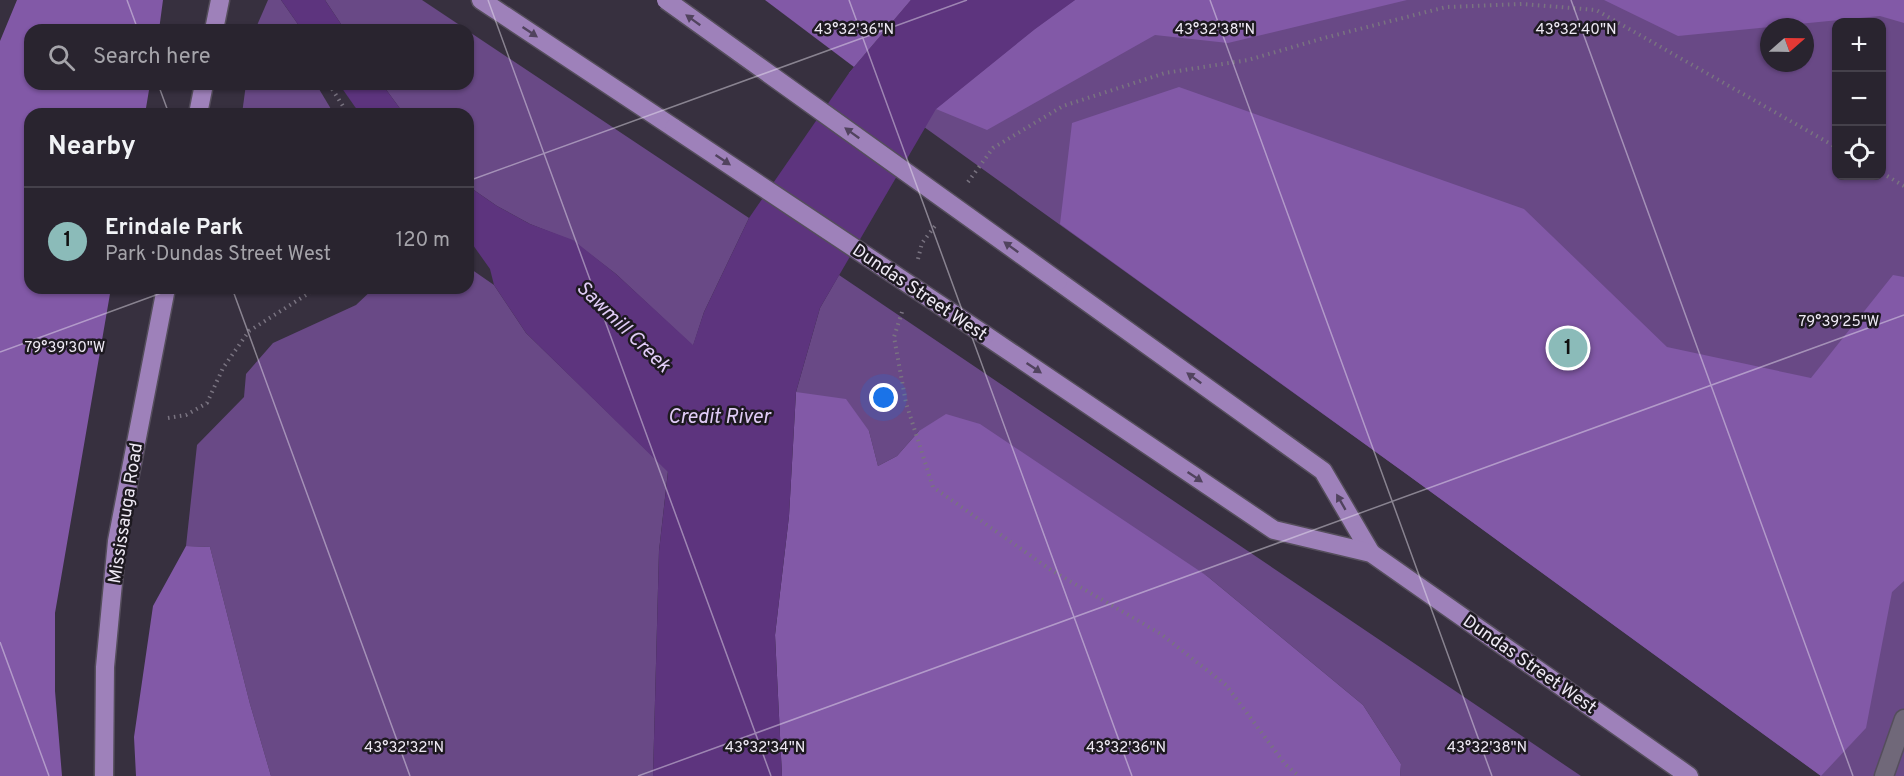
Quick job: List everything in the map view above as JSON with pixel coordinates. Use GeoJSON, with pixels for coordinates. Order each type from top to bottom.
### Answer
{"type":"FeatureCollection","features":[{"type":"Feature","properties":{"kind":"main road","name":"Dundas Street West"},"geometry":{"type":"LineString","coordinates":[[481,0],[1274,530],[1371,553],[1689,776]]}},
{"type":"Feature","properties":{"kind":"main road","name":"Dundas Street West"},"geometry":{"type":"LineString","coordinates":[[666,0],[1323,471],[1371,553]]}},
{"type":"Feature","properties":{"kind":"main road"},"geometry":{"type":"LineString","coordinates":[[199,108],[203,90]]}},
{"type":"Feature","properties":{"kind":"main road","name":"Mississauga Road"},"geometry":{"type":"LineString","coordinates":[[104,776],[105,667],[117,541],[165,294]]}},
{"type":"Feature","properties":{"kind":"street"},"geometry":{"type":"LineString","coordinates":[[217,15],[232,0]]}},
{"type":"Feature","properties":{"kind":"street"},"geometry":{"type":"LineString","coordinates":[[1884,776],[1904,719]]}},
{"type":"Feature","properties":{"kind":"path"},"geometry":{"type":"LineString","coordinates":[[965,186],[993,147],[1063,106],[1165,73],[1248,60],[1446,7],[1522,4],[1596,10],[1832,145]]}},
{"type":"Feature","properties":{"kind":"path"},"geometry":{"type":"LineString","coordinates":[[333,90],[344,108]]}},
{"type":"Feature","properties":{"kind":"path"},"geometry":{"type":"LineString","coordinates":[[1886,176],[1904,186]]}},
{"type":"Feature","properties":{"kind":"path"},"geometry":{"type":"LineString","coordinates":[[916,264],[922,243],[936,224]]}},
{"type":"Feature","properties":{"kind":"path"},"geometry":{"type":"LineString","coordinates":[[140,422],[186,415],[207,402],[223,368],[249,331],[308,294]]}},
{"type":"Feature","properties":{"kind":"path"},"geometry":{"type":"LineString","coordinates":[[903,305],[894,337],[906,403],[933,487],[1051,570],[1161,633],[1226,685],[1285,764],[1299,776]]}},
{"type":"Feature","properties":{"kind":"shaded area"},"geometry":{"type":"Polygon","coordinates":[[[17,0],[163,0],[160,24],[24,24],[24,90],[149,90],[146,108],[24,108],[24,294],[110,294],[55,613],[55,691],[62,776],[0,776],[0,41],[17,0]]]}},
{"type":"Feature","properties":{"kind":"shaded area"},"geometry":{"type":"Polygon","coordinates":[[[268,0],[281,0],[298,24],[258,24],[268,0]]]}},
{"type":"Feature","properties":{"kind":"shaded area"},"geometry":{"type":"Polygon","coordinates":[[[325,0],[422,0],[458,24],[341,24],[325,0]]]}},
{"type":"Feature","properties":{"kind":"shaded area"},"geometry":{"type":"Polygon","coordinates":[[[765,0],[911,0],[854,67],[765,0]]]}},
{"type":"Feature","properties":{"kind":"shaded area"},"geometry":{"type":"Polygon","coordinates":[[[911,0],[1904,0],[1904,776],[1821,776],[849,73],[911,0]]]}},
{"type":"Feature","properties":{"kind":"shaded area"},"geometry":{"type":"Polygon","coordinates":[[[1075,0],[1407,0],[1228,43],[1155,35],[987,130],[936,109],[1035,29],[1075,0]]]}},
{"type":"Feature","properties":{"kind":"shaded area"},"geometry":{"type":"Polygon","coordinates":[[[1604,0],[1904,0],[1904,23],[1880,16],[1832,18],[1832,21],[1814,23],[1814,18],[1760,18],[1760,28],[1678,36],[1604,0]]]}},
{"type":"Feature","properties":{"kind":"shaded area"},"geometry":{"type":"Polygon","coordinates":[[[474,35],[749,218],[704,312],[693,346],[616,274],[573,241],[530,224],[474,190],[474,108],[400,108],[386,90],[474,90],[474,35]]]}},
{"type":"Feature","properties":{"kind":"shaded area"},"geometry":{"type":"Polygon","coordinates":[[[1179,87],[1524,209],[1667,347],[1811,378],[1893,275],[1904,277],[1904,581],[1892,592],[1866,728],[1821,776],[1060,224],[1072,123],[1179,87]]]}},
{"type":"Feature","properties":{"kind":"shaded area"},"geometry":{"type":"Polygon","coordinates":[[[245,90],[320,90],[330,108],[243,108],[245,90]]]}},
{"type":"Feature","properties":{"kind":"shaded area"},"geometry":{"type":"Polygon","coordinates":[[[474,271],[494,285],[526,333],[668,471],[659,551],[653,776],[271,776],[210,547],[186,546],[197,445],[244,397],[246,374],[273,343],[356,305],[368,294],[474,294],[474,271]]]}},
{"type":"Feature","properties":{"kind":"shaded area"},"geometry":{"type":"Polygon","coordinates":[[[839,275],[1581,776],[1400,776],[1401,764],[1363,705],[1207,576],[919,431],[897,456],[878,466],[869,431],[796,392],[820,308],[839,275]]]}},
{"type":"Feature","properties":{"kind":"shaded area"},"geometry":{"type":"Polygon","coordinates":[[[796,392],[846,399],[869,431],[878,466],[897,456],[919,431],[946,414],[980,424],[1207,576],[1363,705],[1401,764],[1400,776],[782,776],[775,635],[789,516],[796,392]]]}},
{"type":"Feature","properties":{"kind":"shaded area"},"geometry":{"type":"Polygon","coordinates":[[[186,546],[210,547],[271,776],[136,776],[134,737],[153,606],[186,546]]]}},
{"type":"Feature","properties":{"kind":"water"},"geometry":{"type":"Polygon","coordinates":[[[281,0],[325,0],[341,24],[298,24],[281,0]]]}},
{"type":"Feature","properties":{"kind":"water","name":"Credit River"},"geometry":{"type":"Polygon","coordinates":[[[911,0],[1075,0],[1035,29],[936,109],[820,308],[796,392],[789,516],[775,635],[782,776],[653,776],[659,551],[668,472],[526,333],[494,285],[490,269],[474,246],[474,190],[530,224],[573,240],[616,274],[693,345],[704,312],[749,218],[849,73],[911,0]]]}},
{"type":"Feature","properties":{"kind":"water"},"geometry":{"type":"Polygon","coordinates":[[[343,90],[386,90],[400,108],[356,108],[343,90]]]}},
{"type":"Feature","properties":{"kind":"place","name":"Erindale Park"},"geometry":{"type":"Point","coordinates":[1568,348]}},
{"type":"Feature","properties":{"kind":"water label","name":"Sawmill Creek"},"geometry":{"type":"Point","coordinates":[624,326]}}]}
